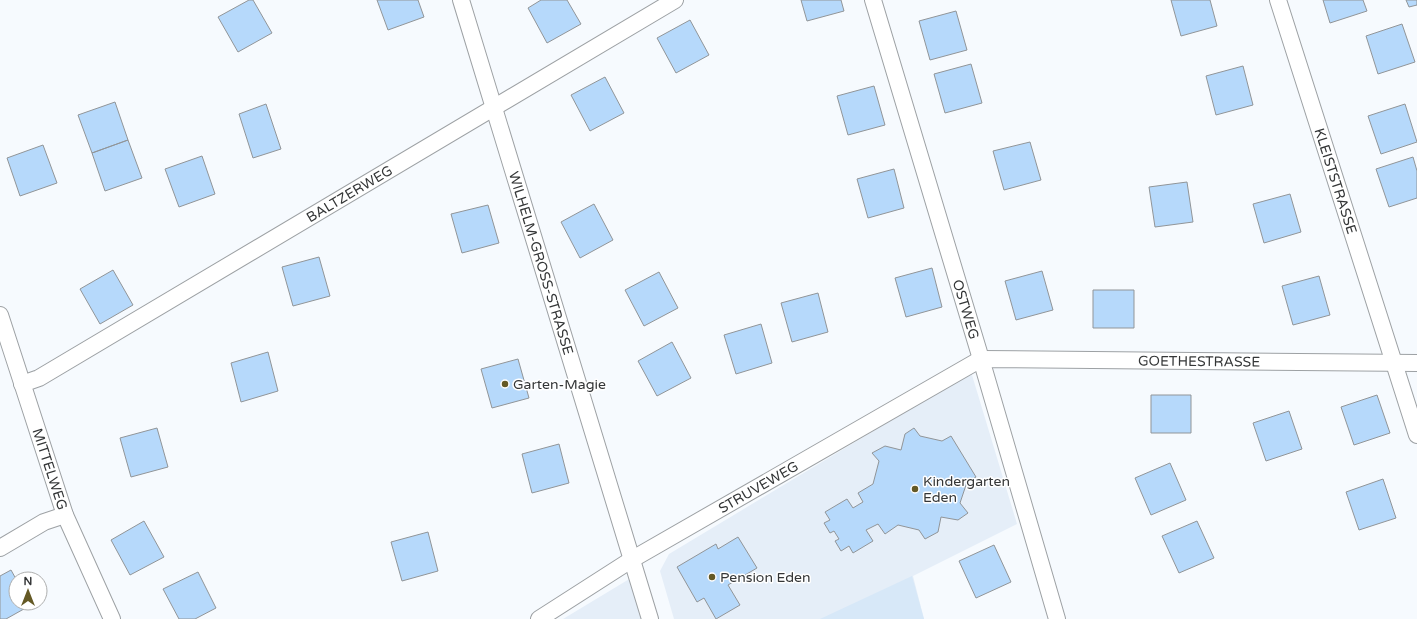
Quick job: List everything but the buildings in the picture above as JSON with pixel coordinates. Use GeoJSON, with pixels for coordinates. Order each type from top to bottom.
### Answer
{"type":"FeatureCollection","features":[{"type":"Feature","properties":{"kind":"street","name":"WILHELM-GROSS-STRASSE"},"geometry":{"type":"LineString","coordinates":[[460,0],[650,619]]}},
{"type":"Feature","properties":{"kind":"street","name":"BALTZERWEG"},"geometry":{"type":"LineString","coordinates":[[22,384],[38,378],[675,0]]}},
{"type":"Feature","properties":{"kind":"street","name":"OSTWEG"},"geometry":{"type":"LineString","coordinates":[[873,0],[981,359],[1057,619]]}},
{"type":"Feature","properties":{"kind":"street","name":"KLEISTSTRASSE"},"geometry":{"type":"LineString","coordinates":[[1278,0],[1417,436]]}},
{"type":"Feature","properties":{"kind":"street","name":"MITTELWEG"},"geometry":{"type":"LineString","coordinates":[[0,315],[65,515],[112,619]]}},
{"type":"Feature","properties":{"kind":"street","name":"GOETHESTRASSE"},"geometry":{"type":"LineString","coordinates":[[981,359],[1417,363]]}},
{"type":"Feature","properties":{"kind":"street","name":"STRUVEWEG"},"geometry":{"type":"LineString","coordinates":[[539,619],[631,560],[981,359]]}},
{"type":"Feature","properties":{"kind":"street"},"geometry":{"type":"LineString","coordinates":[[0,548],[44,522],[65,515]]}},
{"type":"Feature","properties":{"kind":"shaded area"},"geometry":{"type":"Polygon","coordinates":[[[972,375],[1017,524],[913,576],[924,619],[674,619],[660,571],[669,554],[960,379],[972,375]]]}},
{"type":"Feature","properties":{"kind":"shaded area"},"geometry":{"type":"Polygon","coordinates":[[[912,576],[924,619],[820,619],[912,576]]]}},
{"type":"Feature","properties":{"kind":"shaded area"},"geometry":{"type":"Polygon","coordinates":[[[631,578],[644,619],[563,619],[631,578]]]}},
{"type":"Feature","properties":{"kind":"place","name":"Garten-Magie"},"geometry":{"type":"Point","coordinates":[505,384]}},
{"type":"Feature","properties":{"kind":"place","name":"Kindergarten Eden"},"geometry":{"type":"Point","coordinates":[915,489]}},
{"type":"Feature","properties":{"kind":"place","name":"Pension Eden"},"geometry":{"type":"Point","coordinates":[712,577]}}]}
